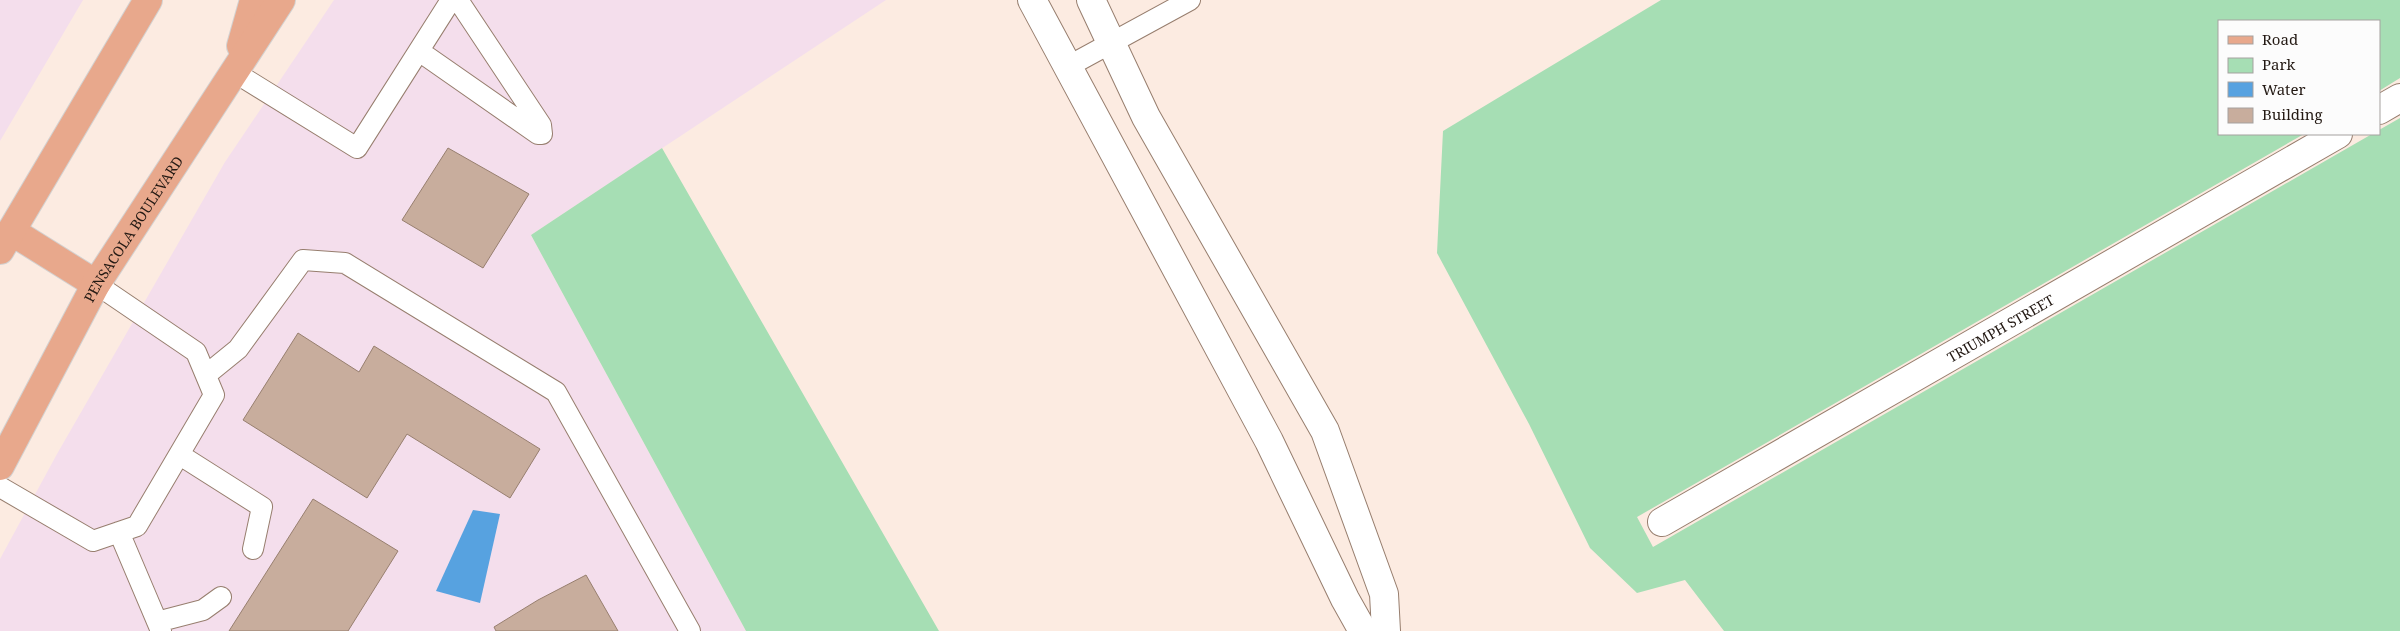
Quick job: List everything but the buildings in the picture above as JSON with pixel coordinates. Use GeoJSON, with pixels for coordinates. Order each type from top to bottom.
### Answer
{"type":"FeatureCollection","features":[{"type":"Feature","properties":{"kind":"main road"},"geometry":{"type":"LineString","coordinates":[[96,284],[4,235],[148,0]]}},
{"type":"Feature","properties":{"kind":"main road"},"geometry":{"type":"LineString","coordinates":[[234,72],[254,0]]}},
{"type":"Feature","properties":{"kind":"main road","name":"PENSACOLA BOULEVARD"},"geometry":{"type":"LineString","coordinates":[[0,466],[96,284],[281,0]]}},
{"type":"Feature","properties":{"kind":"street"},"geometry":{"type":"LineString","coordinates":[[1032,0],[1268,441],[1345,599],[1363,631]]}},
{"type":"Feature","properties":{"kind":"street"},"geometry":{"type":"LineString","coordinates":[[1090,0],[1146,117],[1325,431],[1384,594],[1386,631]]}},
{"type":"Feature","properties":{"kind":"street"},"geometry":{"type":"LineString","coordinates":[[2380,109],[2400,98]]}},
{"type":"Feature","properties":{"kind":"street","name":"TRIUMPH STREET"},"geometry":{"type":"LineString","coordinates":[[1662,522],[2336,135]]}},
{"type":"Feature","properties":{"kind":"lane"},"geometry":{"type":"LineString","coordinates":[[234,72],[357,148],[451,0]]}},
{"type":"Feature","properties":{"kind":"lane"},"geometry":{"type":"LineString","coordinates":[[419,51],[538,134],[542,134],[541,125],[458,0]]}},
{"type":"Feature","properties":{"kind":"lane"},"geometry":{"type":"LineString","coordinates":[[1068,67],[1112,45],[1190,0]]}},
{"type":"Feature","properties":{"kind":"lane"},"geometry":{"type":"LineString","coordinates":[[206,375],[238,349],[303,260],[345,263],[556,392],[690,631]]}},
{"type":"Feature","properties":{"kind":"lane"},"geometry":{"type":"LineString","coordinates":[[0,487],[93,541],[137,526],[214,395],[196,352],[96,284]]}},
{"type":"Feature","properties":{"kind":"lane"},"geometry":{"type":"LineString","coordinates":[[180,455],[262,507],[253,549]]}},
{"type":"Feature","properties":{"kind":"lane"},"geometry":{"type":"LineString","coordinates":[[119,532],[159,627],[203,610],[221,597]]}},
{"type":"Feature","properties":{"kind":"shaded area"},"geometry":{"type":"Polygon","coordinates":[[[0,0],[83,0],[0,141],[0,0]]]}},
{"type":"Feature","properties":{"kind":"shaded area"},"geometry":{"type":"Polygon","coordinates":[[[334,0],[886,0],[531,235],[746,631],[0,631],[0,559],[57,454],[225,162],[334,0]]]}},
{"type":"Feature","properties":{"kind":"green space"},"geometry":{"type":"Polygon","coordinates":[[[1661,0],[2400,0],[2400,78],[2380,90],[2380,20],[2218,20],[2218,135],[2302,135],[1637,517],[1653,547],[2370,135],[2380,135],[2380,129],[2400,118],[2400,631],[1724,631],[1685,580],[1637,593],[1590,548],[1529,424],[1437,253],[1443,131],[1661,0]]]}},
{"type":"Feature","properties":{"kind":"green space"},"geometry":{"type":"Polygon","coordinates":[[[662,148],[939,631],[746,631],[531,235],[662,148]]]}},
{"type":"Feature","properties":{"kind":"water"},"geometry":{"type":"Polygon","coordinates":[[[473,510],[500,514],[480,603],[436,591],[473,510]]]}}]}
